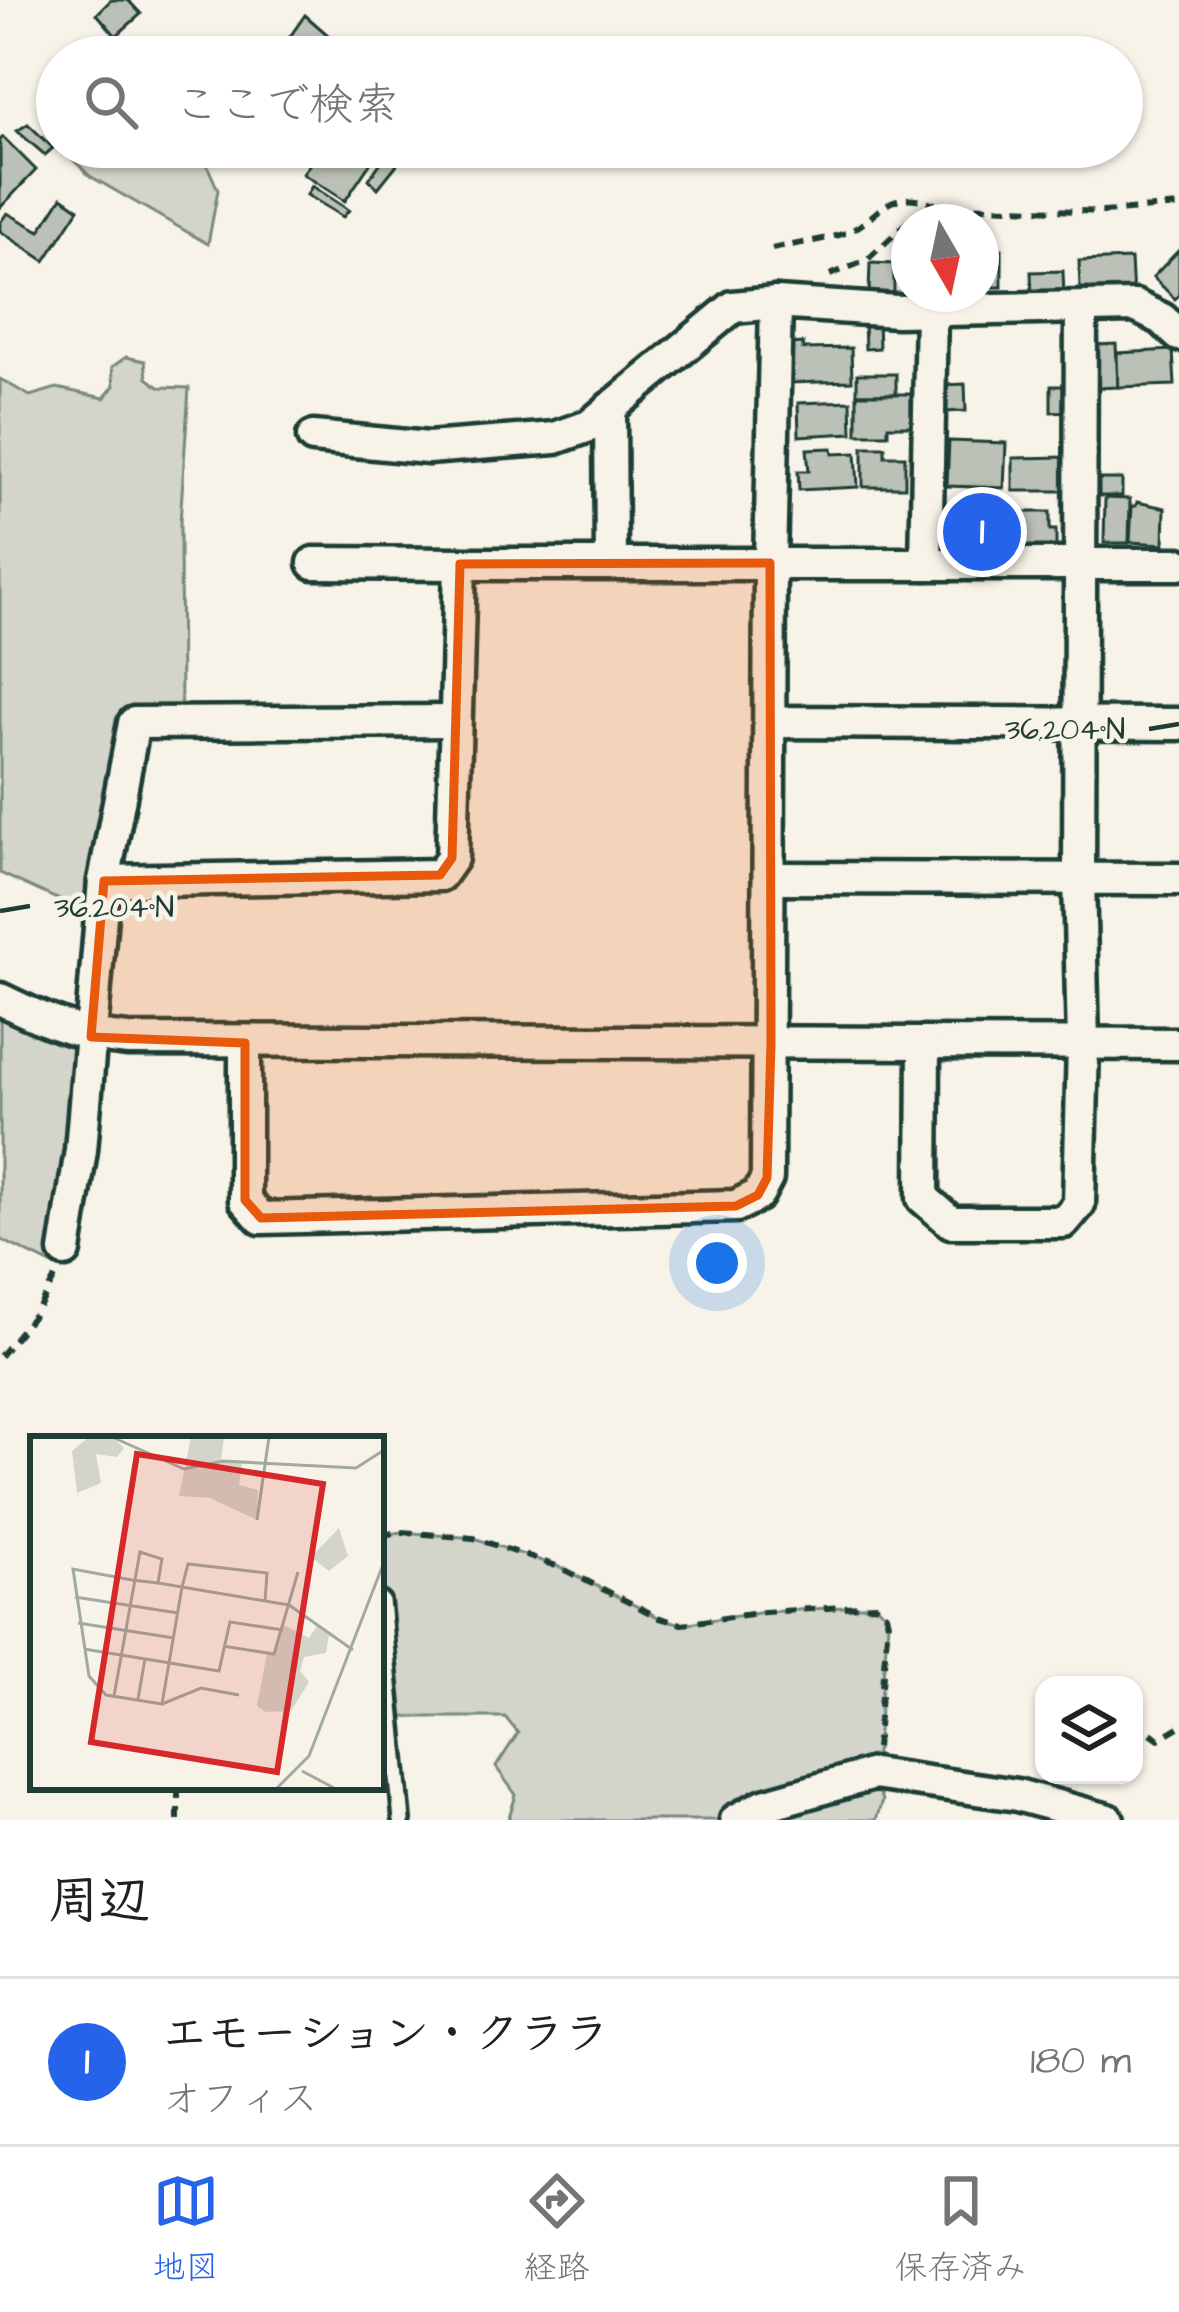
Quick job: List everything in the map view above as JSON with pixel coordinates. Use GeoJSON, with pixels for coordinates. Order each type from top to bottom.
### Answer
{"type":"FeatureCollection","features":[{"type":"Feature","properties":{"kind":"street"},"geometry":{"type":"LineString","coordinates":[[244,1042],[245,1200],[261,1218],[736,1206],[758,1196],[767,1178],[771,1044],[770,563],[776,303]]}},
{"type":"Feature","properties":{"kind":"street"},"geometry":{"type":"LineString","coordinates":[[313,437],[428,448],[530,442],[589,426],[734,308],[776,303],[891,310]]}},
{"type":"Feature","properties":{"kind":"street"},"geometry":{"type":"LineString","coordinates":[[999,310],[1136,306],[1179,334]]}},
{"type":"Feature","properties":{"kind":"street"},"geometry":{"type":"LineString","coordinates":[[923,1045],[923,1198],[951,1222],[1064,1222],[1079,1204],[1083,1042],[1081,308]]}},
{"type":"Feature","properties":{"kind":"street"},"geometry":{"type":"LineString","coordinates":[[926,564],[931,312]]}},
{"type":"Feature","properties":{"kind":"street"},"geometry":{"type":"LineString","coordinates":[[610,408],[611,563]]}},
{"type":"Feature","properties":{"kind":"street"},"geometry":{"type":"LineString","coordinates":[[314,563],[1179,564]]}},
{"type":"Feature","properties":{"kind":"street"},"geometry":{"type":"LineString","coordinates":[[104,881],[440,875],[452,858],[460,564]]}},
{"type":"Feature","properties":{"kind":"street"},"geometry":{"type":"LineString","coordinates":[[65,1250],[81,1150],[104,881],[134,723],[455,721]]}},
{"type":"Feature","properties":{"kind":"street"},"geometry":{"type":"LineString","coordinates":[[770,722],[1179,724]]}},
{"type":"Feature","properties":{"kind":"street"},"geometry":{"type":"LineString","coordinates":[[771,878],[1179,879]]}},
{"type":"Feature","properties":{"kind":"street"},"geometry":{"type":"LineString","coordinates":[[0,999],[59,1027],[91,1036],[244,1042],[1179,1044]]}},
{"type":"Feature","properties":{"kind":"street"},"geometry":{"type":"LineString","coordinates":[[736,1820],[764,1805],[874,1774],[1017,1795],[1092,1818]]}},
{"type":"Feature","properties":{"kind":"lane"},"geometry":{"type":"LineString","coordinates":[[384,1632],[402,1820]]}},
{"type":"Feature","properties":{"kind":"path"},"geometry":{"type":"LineString","coordinates":[[772,249],[844,234],[880,207],[901,198],[934,204]]}},
{"type":"Feature","properties":{"kind":"path"},"geometry":{"type":"LineString","coordinates":[[999,208],[1103,212],[1179,206]]}},
{"type":"Feature","properties":{"kind":"path"},"geometry":{"type":"LineString","coordinates":[[812,280],[867,260],[891,238]]}},
{"type":"Feature","properties":{"kind":"path"},"geometry":{"type":"LineString","coordinates":[[0,1356],[37,1311],[65,1250]]}},
{"type":"Feature","properties":{"kind":"path"},"geometry":{"type":"LineString","coordinates":[[384,1535],[474,1538],[559,1567],[660,1618],[682,1624],[765,1612],[875,1605],[886,1614],[888,1623],[874,1774]]}},
{"type":"Feature","properties":{"kind":"path"},"geometry":{"type":"LineString","coordinates":[[1143,1727],[1159,1739],[1179,1727]]}},
{"type":"Feature","properties":{"kind":"path"},"geometry":{"type":"LineString","coordinates":[[178,1790],[178,1820]]}},
{"type":"Feature","properties":{"kind":"highlighted area"},"geometry":{"type":"Polygon","coordinates":[[[770,563],[771,1044],[767,1178],[758,1195],[736,1206],[261,1218],[245,1200],[245,1043],[91,1037],[104,881],[440,875],[452,858],[460,564],[770,563]]]}},
{"type":"Feature","properties":{"kind":"shaded area"},"geometry":{"type":"Polygon","coordinates":[[[82,168],[208,168],[218,190],[208,244],[82,168]]]}},
{"type":"Feature","properties":{"kind":"shaded area"},"geometry":{"type":"Polygon","coordinates":[[[126,357],[145,361],[147,378],[159,387],[189,388],[180,523],[181,723],[134,724],[102,909],[55,898],[0,873],[0,379],[30,396],[57,388],[104,398],[114,386],[112,367],[126,357]]]}},
{"type":"Feature","properties":{"kind":"shaded area"},"geometry":{"type":"Polygon","coordinates":[[[0,1012],[83,1043],[65,1251],[59,1268],[0,1239],[0,1012]]]}},
{"type":"Feature","properties":{"kind":"shaded area"},"geometry":{"type":"Polygon","coordinates":[[[384,1535],[474,1538],[559,1567],[660,1618],[682,1624],[765,1612],[875,1605],[886,1614],[888,1623],[874,1774],[882,1801],[876,1820],[508,1820],[516,1795],[496,1767],[518,1733],[505,1717],[395,1717],[384,1626],[384,1535]]]}},
{"type":"Feature","properties":{"kind":"building"},"geometry":{"type":"Polygon","coordinates":[[[111,0],[128,0],[141,14],[116,36],[97,14],[111,0]]]}},
{"type":"Feature","properties":{"kind":"building"},"geometry":{"type":"Polygon","coordinates":[[[305,15],[329,36],[290,36],[305,15]]]}},
{"type":"Feature","properties":{"kind":"building"},"geometry":{"type":"Polygon","coordinates":[[[28,124],[36,132],[36,147],[17,131],[28,124]]]}},
{"type":"Feature","properties":{"kind":"building"},"geometry":{"type":"Polygon","coordinates":[[[3,137],[36,170],[0,208],[0,140],[3,137]]]}},
{"type":"Feature","properties":{"kind":"building"},"geometry":{"type":"Polygon","coordinates":[[[307,168],[367,168],[345,201],[303,174],[307,168]]]}},
{"type":"Feature","properties":{"kind":"building"},"geometry":{"type":"Polygon","coordinates":[[[377,168],[394,168],[378,188],[369,179],[377,168]]]}},
{"type":"Feature","properties":{"kind":"building"},"geometry":{"type":"Polygon","coordinates":[[[312,186],[349,210],[343,217],[307,195],[312,186]]]}},
{"type":"Feature","properties":{"kind":"building"},"geometry":{"type":"Polygon","coordinates":[[[62,197],[79,209],[45,261],[0,231],[7,213],[40,231],[62,197]]]}},
{"type":"Feature","properties":{"kind":"building"},"geometry":{"type":"Polygon","coordinates":[[[999,249],[1002,249],[999,287],[999,249]]]}},
{"type":"Feature","properties":{"kind":"building"},"geometry":{"type":"Polygon","coordinates":[[[1179,250],[1179,295],[1175,299],[1153,277],[1179,250]]]}},
{"type":"Feature","properties":{"kind":"building"},"geometry":{"type":"Polygon","coordinates":[[[1131,259],[1133,297],[1089,294],[1089,288],[1080,288],[1079,261],[1131,259]]]}},
{"type":"Feature","properties":{"kind":"building"},"geometry":{"type":"Polygon","coordinates":[[[870,263],[891,264],[891,293],[869,293],[870,263]]]}},
{"type":"Feature","properties":{"kind":"building"},"geometry":{"type":"Polygon","coordinates":[[[1063,271],[1064,295],[1032,296],[1031,272],[1063,271]]]}},
{"type":"Feature","properties":{"kind":"building"},"geometry":{"type":"Polygon","coordinates":[[[864,322],[878,322],[879,348],[865,349],[864,322]]]}},
{"type":"Feature","properties":{"kind":"building"},"geometry":{"type":"Polygon","coordinates":[[[803,343],[803,349],[851,348],[852,381],[789,383],[788,344],[803,343]]]}},
{"type":"Feature","properties":{"kind":"building"},"geometry":{"type":"Polygon","coordinates":[[[1116,344],[1118,387],[1098,388],[1096,345],[1116,344]]]}},
{"type":"Feature","properties":{"kind":"building"},"geometry":{"type":"Polygon","coordinates":[[[1173,350],[1175,385],[1118,387],[1117,353],[1173,350]]]}},
{"type":"Feature","properties":{"kind":"building"},"geometry":{"type":"Polygon","coordinates":[[[857,374],[896,374],[896,394],[857,394],[857,374]]]}},
{"type":"Feature","properties":{"kind":"building"},"geometry":{"type":"Polygon","coordinates":[[[965,384],[966,411],[944,412],[943,385],[965,384]]]}},
{"type":"Feature","properties":{"kind":"building"},"geometry":{"type":"Polygon","coordinates":[[[1051,386],[1071,386],[1072,411],[1051,412],[1051,386]]]}},
{"type":"Feature","properties":{"kind":"building"},"geometry":{"type":"Polygon","coordinates":[[[857,394],[911,394],[911,426],[888,426],[888,434],[857,434],[857,394]]]}},
{"type":"Feature","properties":{"kind":"building"},"geometry":{"type":"Polygon","coordinates":[[[851,401],[852,433],[799,436],[798,403],[851,401]]]}},
{"type":"Feature","properties":{"kind":"building"},"geometry":{"type":"Polygon","coordinates":[[[949,441],[1006,443],[1004,488],[947,486],[949,441]]]}},
{"type":"Feature","properties":{"kind":"building"},"geometry":{"type":"Polygon","coordinates":[[[863,447],[885,447],[885,456],[905,456],[905,487],[863,487],[863,447]]]}},
{"type":"Feature","properties":{"kind":"building"},"geometry":{"type":"Polygon","coordinates":[[[832,448],[833,454],[856,453],[858,487],[799,490],[798,471],[809,471],[807,449],[832,448]]]}},
{"type":"Feature","properties":{"kind":"building"},"geometry":{"type":"Polygon","coordinates":[[[1068,457],[1068,491],[1013,491],[1013,458],[1068,457]]]}},
{"type":"Feature","properties":{"kind":"building"},"geometry":{"type":"Polygon","coordinates":[[[1099,479],[1122,479],[1122,496],[1099,496],[1099,479]]]}},
{"type":"Feature","properties":{"kind":"building"},"geometry":{"type":"Polygon","coordinates":[[[1105,498],[1130,499],[1129,543],[1104,543],[1105,498]]]}},
{"type":"Feature","properties":{"kind":"building"},"geometry":{"type":"Polygon","coordinates":[[[1137,502],[1165,508],[1164,544],[1130,542],[1132,506],[1137,502]]]}},
{"type":"Feature","properties":{"kind":"building"},"geometry":{"type":"Polygon","coordinates":[[[1009,512],[1050,512],[1056,550],[1008,549],[1009,512]]]}},
{"type":"Feature","properties":{"kind":"building"},"geometry":{"type":"Polygon","coordinates":[[[950,513],[1005,514],[1004,551],[962,550],[963,540],[949,540],[950,513]]]}},
{"type":"Feature","properties":{"kind":"place","name":"エモーション・クララ"},"geometry":{"type":"Point","coordinates":[982,532]}}]}
